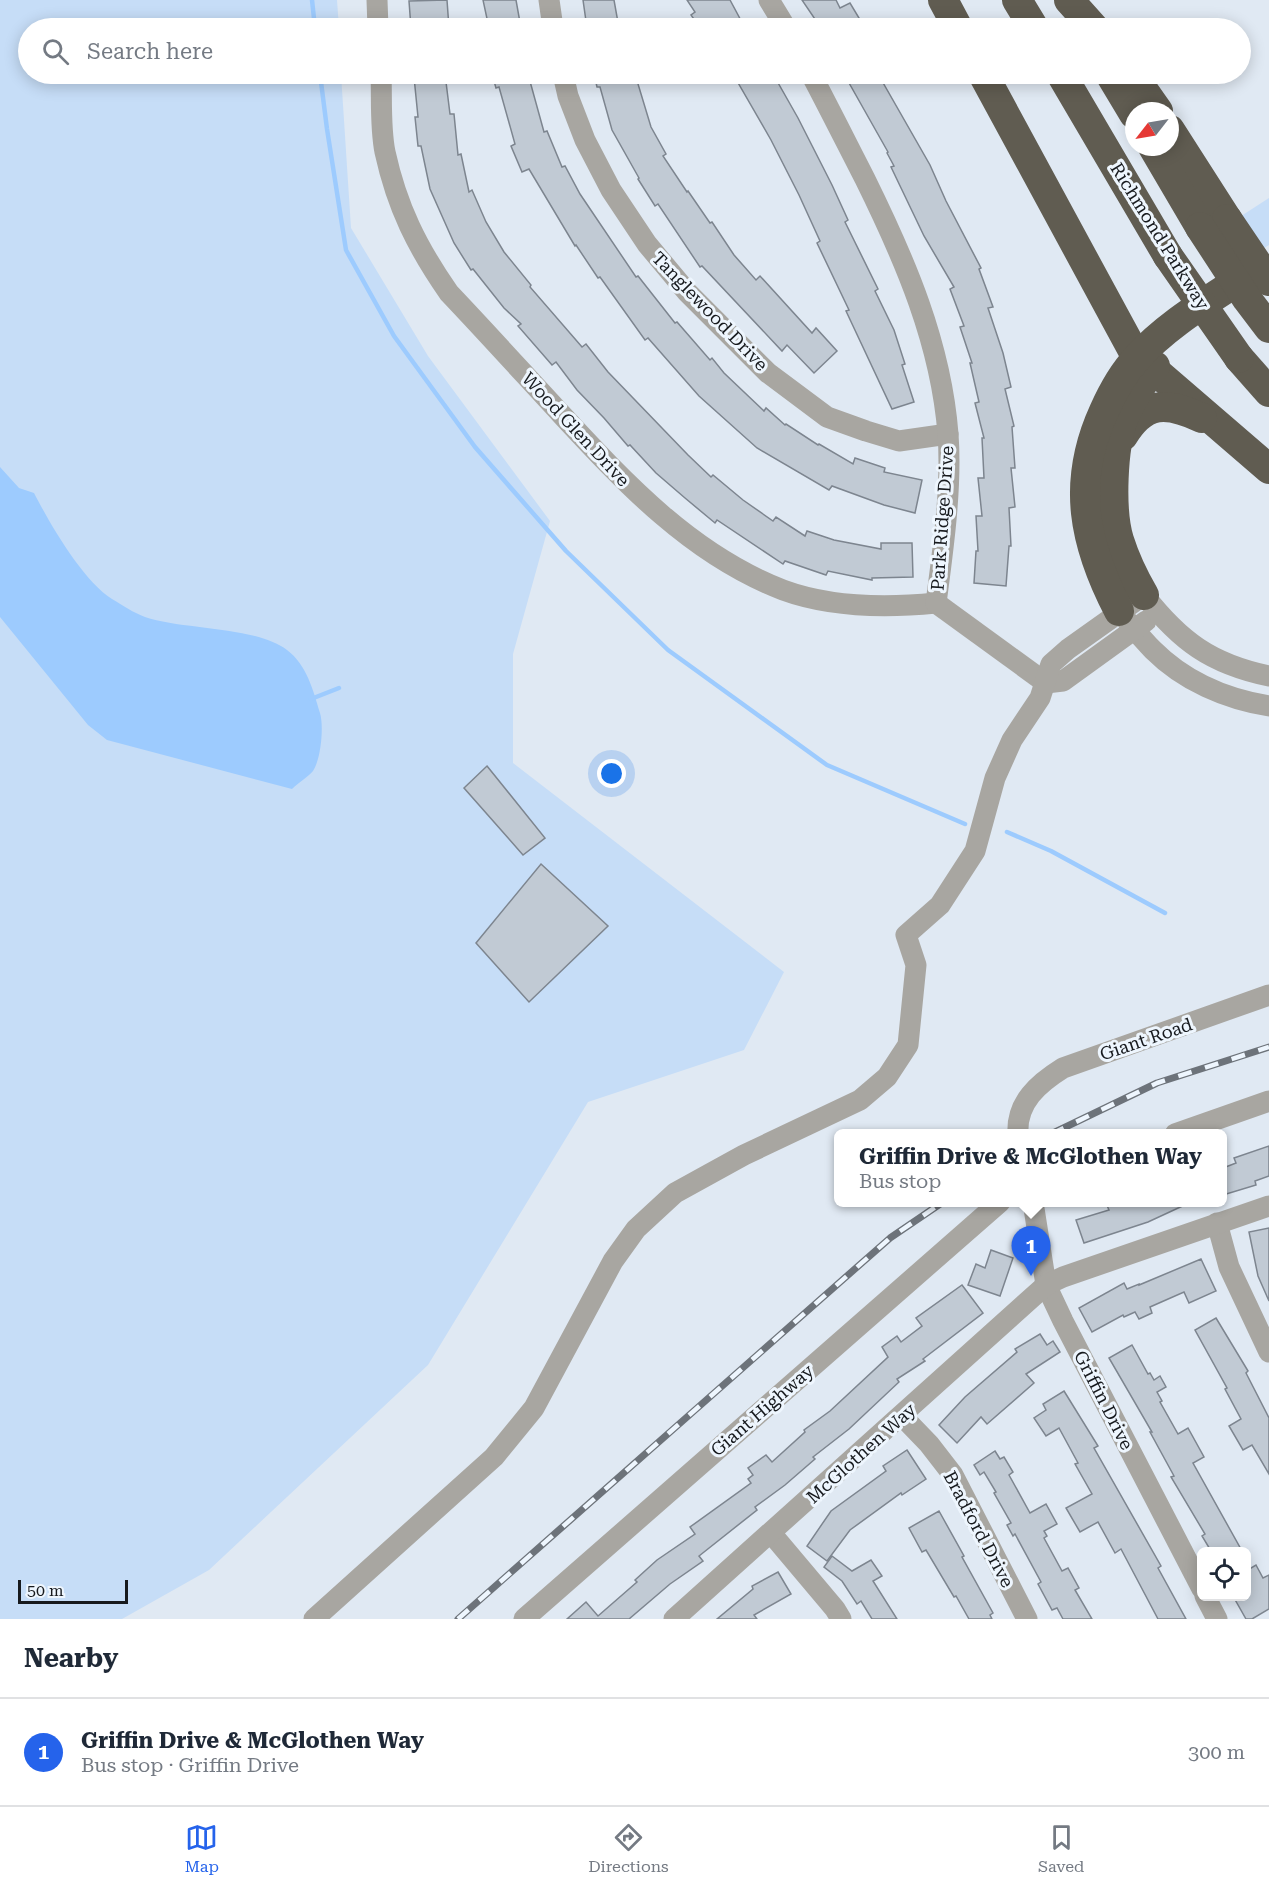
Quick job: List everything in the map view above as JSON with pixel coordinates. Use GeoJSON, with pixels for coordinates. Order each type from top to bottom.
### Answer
{"type":"FeatureCollection","features":[{"type":"Feature","properties":{"kind":"highway"},"geometry":{"type":"LineString","coordinates":[[942,0],[952,18]]}},
{"type":"Feature","properties":{"kind":"highway"},"geometry":{"type":"LineString","coordinates":[[1017,0],[1028,18]]}},
{"type":"Feature","properties":{"kind":"highway"},"geometry":{"type":"LineString","coordinates":[[1068,0],[1078,18]]}},
{"type":"Feature","properties":{"kind":"highway"},"geometry":{"type":"LineString","coordinates":[[1068,0],[1085,18]]}},
{"type":"Feature","properties":{"kind":"highway"},"geometry":{"type":"LineString","coordinates":[[989,84],[1144,363],[1269,469]]}},
{"type":"Feature","properties":{"kind":"highway","name":"Richmond Parkway"},"geometry":{"type":"LineString","coordinates":[[1067,84],[1168,256],[1239,358],[1269,392]]}},
{"type":"Feature","properties":{"kind":"highway"},"geometry":{"type":"LineString","coordinates":[[1116,84],[1127,102]]}},
{"type":"Feature","properties":{"kind":"highway"},"geometry":{"type":"LineString","coordinates":[[1139,84],[1152,102]]}},
{"type":"Feature","properties":{"kind":"highway"},"geometry":{"type":"LineString","coordinates":[[1179,149],[1246,299],[1269,328]]}},
{"type":"Feature","properties":{"kind":"highway"},"geometry":{"type":"LineString","coordinates":[[1139,612],[1133,577],[1118,538],[1113,489],[1123,419],[1139,387],[1144,363],[1269,280],[1214,223],[1160,156]]}},
{"type":"Feature","properties":{"kind":"highway"},"geometry":{"type":"LineString","coordinates":[[1139,612],[1097,565],[1090,540],[1085,485],[1093,435],[1112,393],[1144,363],[1185,318],[1269,260]]}},
{"type":"Feature","properties":{"kind":"highway"},"geometry":{"type":"LineString","coordinates":[[1118,443],[1139,416],[1164,405],[1186,411],[1231,436]]}},
{"type":"Feature","properties":{"kind":"street"},"geometry":{"type":"LineString","coordinates":[[377,0],[378,18]]}},
{"type":"Feature","properties":{"kind":"street"},"geometry":{"type":"LineString","coordinates":[[549,0],[552,18]]}},
{"type":"Feature","properties":{"kind":"street"},"geometry":{"type":"LineString","coordinates":[[769,0],[780,18]]}},
{"type":"Feature","properties":{"kind":"street","name":"Wood Glen Drive"},"geometry":{"type":"LineString","coordinates":[[382,84],[385,150],[395,190],[408,225],[426,259],[449,293],[624,482],[686,536],[736,569],[785,590],[844,603],[892,607],[936,603]]}},
{"type":"Feature","properties":{"kind":"street","name":"Tanglewood Drive"},"geometry":{"type":"LineString","coordinates":[[565,84],[585,140],[611,190],[647,244],[687,292],[768,373],[827,417],[866,431],[899,441],[948,435]]}},
{"type":"Feature","properties":{"kind":"street","name":"Park Ridge Drive"},"geometry":{"type":"LineString","coordinates":[[816,84],[885,220],[909,275],[925,320],[941,380],[948,435],[948,479],[936,603],[1046,683]]}},
{"type":"Feature","properties":{"kind":"street"},"geometry":{"type":"LineString","coordinates":[[1139,612],[1213,658],[1241,670],[1269,676]]}},
{"type":"Feature","properties":{"kind":"street"},"geometry":{"type":"LineString","coordinates":[[314,1619],[494,1457],[534,1408],[613,1261],[636,1229],[675,1193],[744,1155],[860,1100],[887,1077],[908,1045],[916,965],[906,936],[940,905],[975,851],[995,778],[1006,752],[1040,698],[1051,664],[1139,612]]}},
{"type":"Feature","properties":{"kind":"street"},"geometry":{"type":"LineString","coordinates":[[1139,612],[1154,651],[1180,672],[1207,688],[1250,703],[1269,706]]}},
{"type":"Feature","properties":{"kind":"street","name":"Giant Road"},"geometry":{"type":"LineString","coordinates":[[1019,1129],[1021,1107],[1041,1081],[1063,1068],[1269,995]]}},
{"type":"Feature","properties":{"kind":"street"},"geometry":{"type":"LineString","coordinates":[[1028,1129],[1031,1095]]}},
{"type":"Feature","properties":{"kind":"street"},"geometry":{"type":"LineString","coordinates":[[1189,1129],[1269,1101]]}},
{"type":"Feature","properties":{"kind":"street","name":"McGlothen Way"},"geometry":{"type":"LineString","coordinates":[[674,1619],[1046,1285],[1269,1206]]}},
{"type":"Feature","properties":{"kind":"street","name":"Giant Highway"},"geometry":{"type":"LineString","coordinates":[[524,1619],[995,1207]]}},
{"type":"Feature","properties":{"kind":"street","name":"Griffin Drive"},"geometry":{"type":"LineString","coordinates":[[1034,1207],[1046,1285],[1197,1579]]}},
{"type":"Feature","properties":{"kind":"street"},"geometry":{"type":"LineString","coordinates":[[1217,1223],[1229,1267],[1269,1352]]}},
{"type":"Feature","properties":{"kind":"street","name":"Bradford Drive"},"geometry":{"type":"LineString","coordinates":[[902,1416],[929,1444],[953,1475],[1027,1619]]}},
{"type":"Feature","properties":{"kind":"street"},"geometry":{"type":"LineString","coordinates":[[771,1533],[841,1619]]}},
{"type":"Feature","properties":{"kind":"street"},"geometry":{"type":"LineString","coordinates":[[1208,1601],[1217,1619]]}},
{"type":"Feature","properties":{"kind":"shaded area"},"geometry":{"type":"Polygon","coordinates":[[[0,0],[337,0],[338,18],[18,18],[18,84],[342,84],[351,228],[428,356],[550,521],[513,654],[513,763],[784,972],[744,1050],[588,1102],[428,1365],[209,1570],[122,1619],[0,1619],[0,0]]]}},
{"type":"Feature","properties":{"kind":"shaded area"},"geometry":{"type":"Polygon","coordinates":[[[1269,198],[1269,245],[1256,253],[1235,220],[1269,198]]]}},
{"type":"Feature","properties":{"kind":"water"},"geometry":{"type":"Polygon","coordinates":[[[0,467],[19,488],[34,493],[79,566],[101,591],[112,599],[141,615],[161,621],[238,632],[273,642],[294,656],[308,678],[321,719],[320,751],[313,771],[292,789],[107,740],[88,725],[0,617],[0,467]]]}},
{"type":"Feature","properties":{"kind":"building"},"geometry":{"type":"Polygon","coordinates":[[[447,0],[448,18],[410,18],[409,1],[447,0]]]}},
{"type":"Feature","properties":{"kind":"building"},"geometry":{"type":"Polygon","coordinates":[[[483,0],[516,0],[519,18],[487,18],[483,0]]]}},
{"type":"Feature","properties":{"kind":"building"},"geometry":{"type":"Polygon","coordinates":[[[583,0],[614,0],[617,18],[586,18],[583,0]]]}},
{"type":"Feature","properties":{"kind":"building"},"geometry":{"type":"Polygon","coordinates":[[[687,0],[730,0],[740,18],[693,18],[691,15],[695,12],[687,0]]]}},
{"type":"Feature","properties":{"kind":"building"},"geometry":{"type":"Polygon","coordinates":[[[802,0],[836,0],[840,8],[850,3],[859,18],[814,18],[802,0]]]}},
{"type":"Feature","properties":{"kind":"building"},"geometry":{"type":"Polygon","coordinates":[[[415,84],[446,84],[450,114],[454,114],[458,155],[461,154],[469,192],[472,190],[486,222],[504,252],[531,285],[530,287],[582,347],[586,344],[608,372],[711,477],[713,475],[773,521],[776,517],[805,536],[807,531],[834,540],[881,549],[881,543],[912,543],[913,577],[872,578],[872,580],[828,571],[826,575],[785,561],[783,564],[717,520],[715,523],[656,473],[577,390],[556,362],[552,365],[518,326],[521,324],[504,308],[473,269],[471,270],[454,243],[430,189],[421,146],[418,146],[415,117],[418,117],[415,84]]]}},
{"type":"Feature","properties":{"kind":"building"},"geometry":{"type":"Polygon","coordinates":[[[495,84],[531,84],[544,132],[547,131],[562,167],[565,166],[580,194],[636,277],[638,276],[675,323],[677,322],[710,360],[712,358],[724,373],[764,411],[766,408],[785,425],[818,445],[853,464],[855,458],[885,468],[884,472],[922,480],[915,513],[884,505],[832,486],[829,490],[757,448],[699,396],[648,338],[645,340],[575,246],[529,169],[522,172],[511,146],[515,144],[499,87],[496,88],[495,84]]]}},
{"type":"Feature","properties":{"kind":"building"},"geometry":{"type":"Polygon","coordinates":[[[596,84],[638,84],[651,127],[666,154],[663,156],[710,223],[712,222],[734,255],[756,280],[760,276],[812,333],[816,328],[837,351],[814,373],[787,345],[782,351],[702,266],[700,267],[658,204],[655,206],[638,179],[612,130],[600,87],[597,87],[596,84]]]}},
{"type":"Feature","properties":{"kind":"building"},"geometry":{"type":"Polygon","coordinates":[[[739,84],[779,84],[798,118],[832,185],[848,220],[845,222],[878,289],[875,291],[894,330],[914,402],[892,409],[846,311],[849,310],[817,243],[820,241],[771,140],[739,84]]]}},
{"type":"Feature","properties":{"kind":"building"},"geometry":{"type":"Polygon","coordinates":[[[850,84],[884,84],[930,165],[981,268],[979,269],[993,307],[988,308],[1003,353],[1011,387],[1005,389],[1014,426],[1012,427],[1015,468],[1011,468],[1015,507],[1009,508],[1011,546],[1009,546],[1006,586],[974,583],[976,551],[978,551],[976,516],[982,516],[978,478],[984,478],[982,438],[984,438],[975,403],[979,402],[970,363],[972,363],[960,327],[964,326],[950,289],[954,287],[924,236],[891,167],[894,166],[850,84]]]}},
{"type":"Feature","properties":{"kind":"building"},"geometry":{"type":"Polygon","coordinates":[[[487,766],[545,838],[523,855],[464,788],[487,766]]]}},
{"type":"Feature","properties":{"kind":"building"},"geometry":{"type":"Polygon","coordinates":[[[541,864],[608,926],[529,1002],[476,943],[541,864]]]}},
{"type":"Feature","properties":{"kind":"building"},"geometry":{"type":"Polygon","coordinates":[[[1269,1146],[1269,1176],[1255,1181],[1256,1185],[1227,1194],[1227,1166],[1236,1163],[1234,1158],[1269,1146]]]}},
{"type":"Feature","properties":{"kind":"building"},"geometry":{"type":"Polygon","coordinates":[[[1108,1207],[1180,1207],[1148,1222],[1084,1243],[1076,1220],[1109,1210],[1108,1207]]]}},
{"type":"Feature","properties":{"kind":"building"},"geometry":{"type":"Polygon","coordinates":[[[1269,1228],[1269,1301],[1258,1276],[1249,1232],[1269,1228]]]}},
{"type":"Feature","properties":{"kind":"building"},"geometry":{"type":"Polygon","coordinates":[[[991,1250],[1013,1258],[1000,1296],[968,1285],[976,1264],[985,1268],[991,1250]]]}},
{"type":"Feature","properties":{"kind":"building"},"geometry":{"type":"Polygon","coordinates":[[[1201,1259],[1216,1291],[1189,1303],[1184,1292],[1150,1307],[1152,1313],[1139,1319],[1135,1312],[1124,1317],[1123,1315],[1092,1332],[1079,1308],[1124,1283],[1127,1289],[1201,1259]]]}},
{"type":"Feature","properties":{"kind":"building"},"geometry":{"type":"Polygon","coordinates":[[[962,1285],[983,1313],[923,1359],[925,1361],[897,1379],[899,1382],[849,1429],[813,1457],[815,1459],[785,1485],[755,1507],[757,1510],[699,1556],[703,1561],[670,1584],[629,1619],[567,1619],[586,1602],[598,1616],[637,1582],[635,1580],[657,1560],[695,1534],[690,1527],[751,1483],[748,1479],[753,1475],[748,1468],[766,1455],[772,1462],[805,1432],[804,1430],[830,1411],[888,1357],[882,1347],[897,1336],[901,1342],[922,1326],[916,1318],[962,1285]]]}},
{"type":"Feature","properties":{"kind":"building"},"geometry":{"type":"Polygon","coordinates":[[[1216,1318],[1248,1371],[1246,1373],[1269,1418],[1269,1474],[1252,1445],[1243,1450],[1229,1426],[1241,1419],[1195,1330],[1216,1318]]]}},
{"type":"Feature","properties":{"kind":"building"},"geometry":{"type":"Polygon","coordinates":[[[1040,1334],[1047,1345],[1053,1341],[1060,1352],[1026,1374],[1034,1383],[987,1424],[981,1417],[957,1443],[939,1425],[965,1397],[1017,1352],[1015,1349],[1040,1334]]]}},
{"type":"Feature","properties":{"kind":"building"},"geometry":{"type":"Polygon","coordinates":[[[1132,1345],[1148,1374],[1150,1373],[1154,1380],[1160,1376],[1166,1387],[1157,1392],[1162,1401],[1160,1402],[1178,1434],[1188,1428],[1204,1457],[1193,1463],[1240,1547],[1209,1547],[1202,1536],[1205,1534],[1171,1477],[1174,1476],[1150,1432],[1152,1432],[1109,1358],[1132,1345]]]}},
{"type":"Feature","properties":{"kind":"building"},"geometry":{"type":"Polygon","coordinates":[[[1064,1391],[1098,1446],[1094,1448],[1161,1566],[1158,1568],[1186,1619],[1158,1619],[1121,1549],[1115,1553],[1098,1522],[1080,1532],[1066,1508],[1092,1494],[1059,1428],[1046,1436],[1034,1418],[1046,1410],[1043,1404],[1064,1391]]]}},
{"type":"Feature","properties":{"kind":"building"},"geometry":{"type":"Polygon","coordinates":[[[907,1450],[926,1479],[902,1495],[901,1493],[850,1530],[827,1561],[807,1546],[831,1511],[886,1471],[883,1466],[907,1450]]]}},
{"type":"Feature","properties":{"kind":"building"},"geometry":{"type":"Polygon","coordinates":[[[995,1451],[1000,1459],[1004,1457],[1013,1472],[1009,1475],[1030,1513],[1046,1504],[1057,1524],[1044,1531],[1047,1536],[1044,1538],[1062,1571],[1068,1568],[1079,1588],[1075,1590],[1092,1619],[1063,1619],[1057,1608],[1052,1610],[1038,1584],[1041,1582],[1015,1534],[1013,1536],[1007,1525],[1011,1523],[994,1493],[996,1492],[984,1472],[980,1475],[974,1465],[995,1451]]]}},
{"type":"Feature","properties":{"kind":"building"},"geometry":{"type":"Polygon","coordinates":[[[939,1511],[993,1613],[990,1615],[992,1619],[969,1619],[926,1550],[922,1552],[909,1528],[939,1511]]]}},
{"type":"Feature","properties":{"kind":"building"},"geometry":{"type":"Polygon","coordinates":[[[832,1556],[852,1571],[871,1560],[882,1576],[873,1581],[897,1619],[872,1619],[861,1601],[857,1604],[842,1581],[824,1567],[832,1556]]]}},
{"type":"Feature","properties":{"kind":"building"},"geometry":{"type":"Polygon","coordinates":[[[1256,1565],[1263,1578],[1269,1575],[1269,1609],[1252,1619],[1246,1619],[1236,1601],[1251,1601],[1251,1568],[1256,1565]]]}},
{"type":"Feature","properties":{"kind":"building"},"geometry":{"type":"Polygon","coordinates":[[[778,1572],[791,1594],[754,1615],[757,1619],[717,1619],[753,1589],[752,1586],[778,1572]]]}},
{"type":"Feature","properties":{"kind":"waterway"},"geometry":{"type":"LineString","coordinates":[[312,0],[314,18]]}},
{"type":"Feature","properties":{"kind":"waterway"},"geometry":{"type":"LineString","coordinates":[[321,84],[346,250],[394,336],[475,447],[566,551],[668,650],[827,765],[965,824]]}},
{"type":"Feature","properties":{"kind":"waterway"},"geometry":{"type":"LineString","coordinates":[[311,699],[339,688]]}},
{"type":"Feature","properties":{"kind":"waterway"},"geometry":{"type":"LineString","coordinates":[[1007,832],[1051,851],[1165,913]]}},
{"type":"Feature","properties":{"kind":"railway"},"geometry":{"type":"LineString","coordinates":[[1061,1129],[1157,1083],[1269,1047]]}},
{"type":"Feature","properties":{"kind":"railway"},"geometry":{"type":"LineString","coordinates":[[458,1619],[890,1238],[936,1207]]}},
{"type":"Feature","properties":{"kind":"place","name":"Griffin Drive & McGlothen Way"},"geometry":{"type":"Point","coordinates":[1031,1276]}}]}
